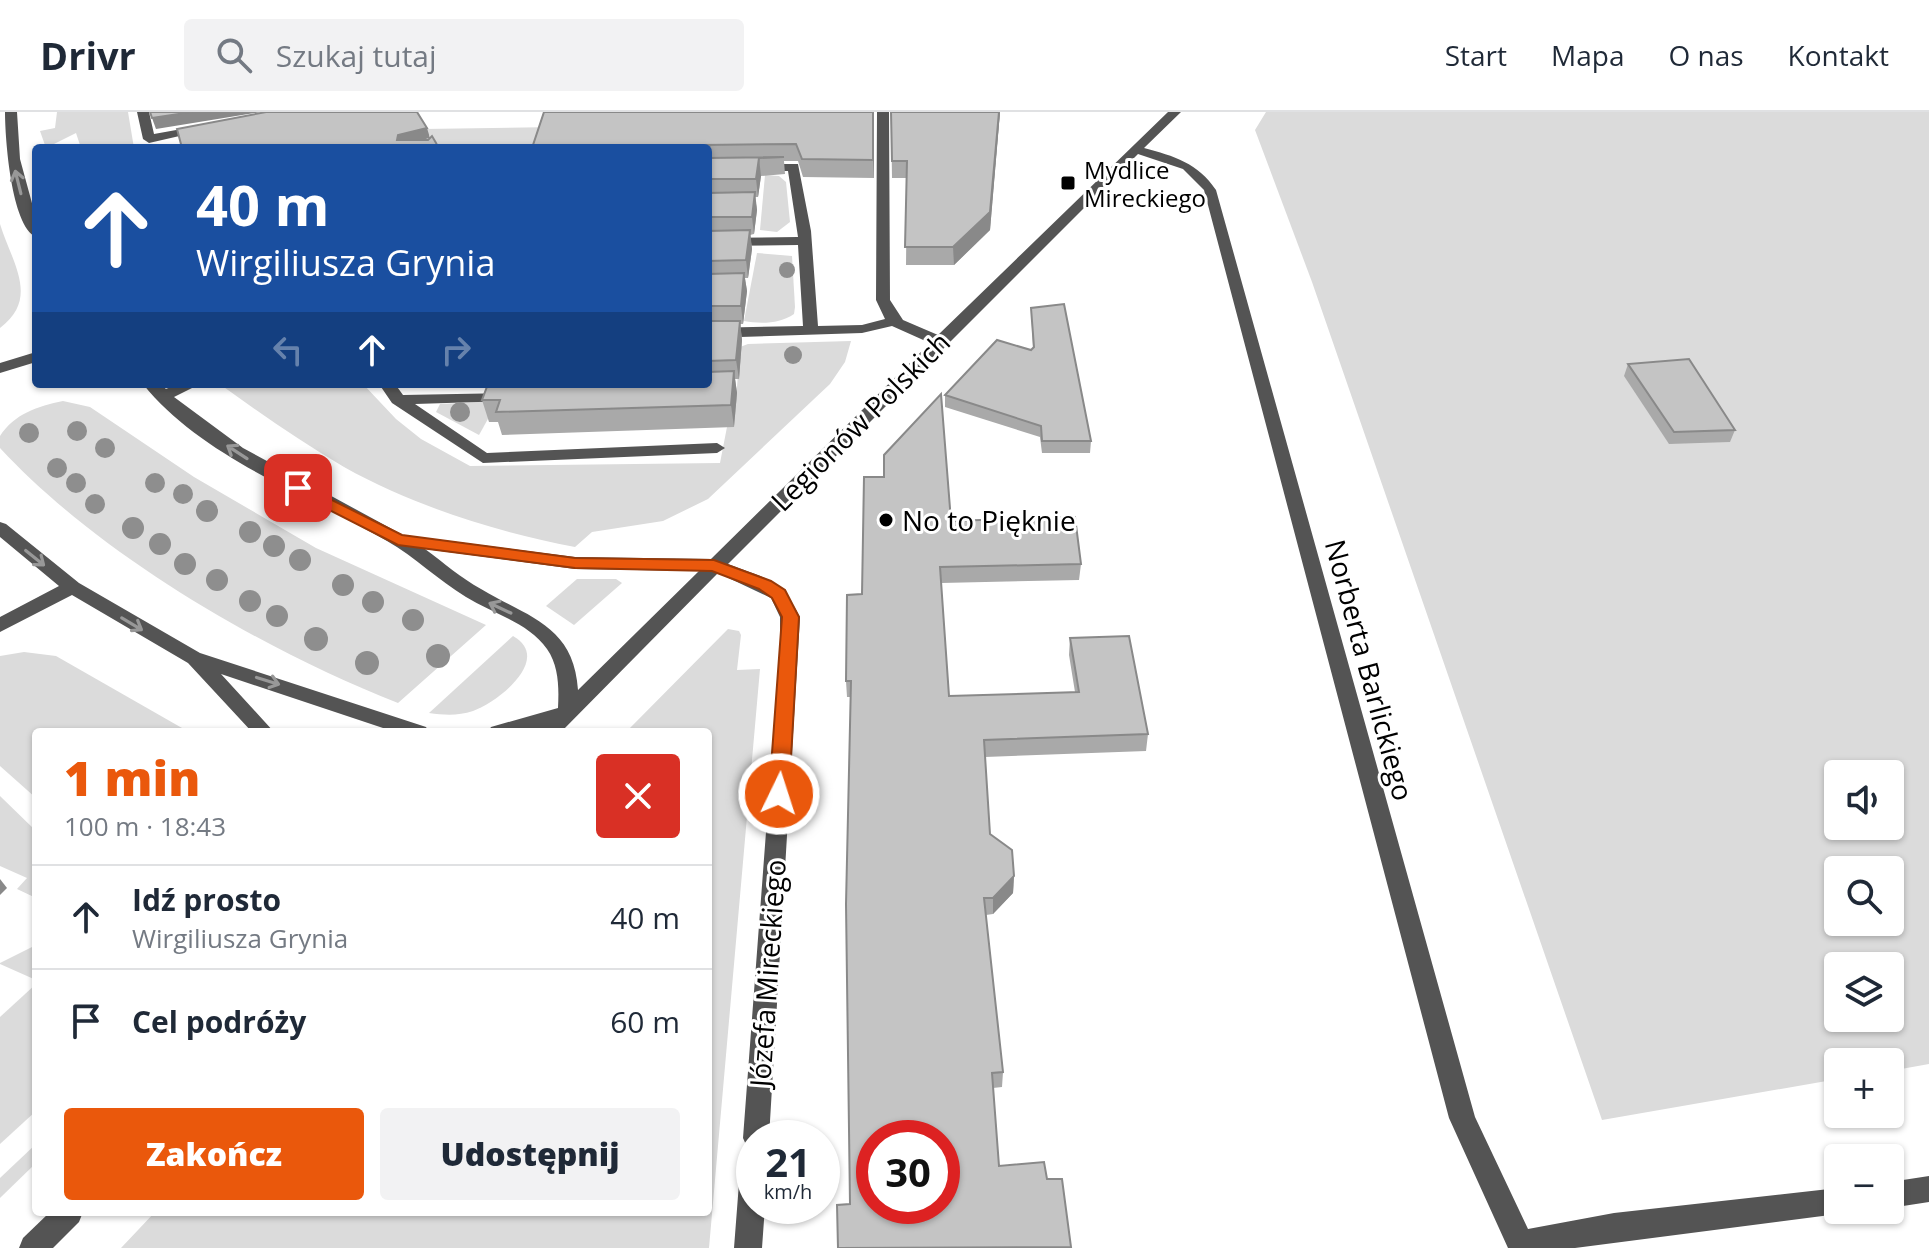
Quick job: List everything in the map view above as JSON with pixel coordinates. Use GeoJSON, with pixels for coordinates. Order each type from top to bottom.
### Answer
{"type":"FeatureCollection","features":[{"type":"Feature","properties":{"kind":"street"},"geometry":{"type":"LineString","coordinates":[[11,112],[12,157],[32,222]]}},
{"type":"Feature","properties":{"kind":"street"},"geometry":{"type":"LineString","coordinates":[[143,112],[149,139],[224,126]]}},
{"type":"Feature","properties":{"kind":"street"},"geometry":{"type":"LineString","coordinates":[[883,112],[883,300],[894,321],[909,331],[941,341]]}},
{"type":"Feature","properties":{"kind":"street","name":"Legionów Polskich"},"geometry":{"type":"LineString","coordinates":[[552,728],[1134,149],[1175,112]]}},
{"type":"Feature","properties":{"kind":"street","name":"Norberta Barlickiego"},"geometry":{"type":"LineString","coordinates":[[1134,149],[1184,164],[1202,177],[1210,190],[1462,1118],[1521,1244],[1614,1227],[1824,1203]]}},
{"type":"Feature","properties":{"kind":"street"},"geometry":{"type":"LineString","coordinates":[[712,168],[794,167],[805,241],[811,330]]}},
{"type":"Feature","properties":{"kind":"street"},"geometry":{"type":"LineString","coordinates":[[712,242],[805,241]]}},
{"type":"Feature","properties":{"kind":"street"},"geometry":{"type":"LineString","coordinates":[[712,333],[862,329],[894,321]]}},
{"type":"Feature","properties":{"kind":"street"},"geometry":{"type":"LineString","coordinates":[[0,368],[32,358]]}},
{"type":"Feature","properties":{"kind":"street"},"geometry":{"type":"LineString","coordinates":[[390,388],[398,400],[483,458],[717,448]]}},
{"type":"Feature","properties":{"kind":"street"},"geometry":{"type":"LineString","coordinates":[[157,390],[204,429],[270,473],[398,540],[467,589],[544,632],[561,654],[570,678],[568,712],[512,728]]}},
{"type":"Feature","properties":{"kind":"street"},"geometry":{"type":"LineString","coordinates":[[398,400],[522,395]]}},
{"type":"Feature","properties":{"kind":"street"},"geometry":{"type":"LineString","coordinates":[[0,528],[72,587],[193,658],[407,728]]}},
{"type":"Feature","properties":{"kind":"street"},"geometry":{"type":"LineString","coordinates":[[398,540],[575,563],[714,565]]}},
{"type":"Feature","properties":{"kind":"street","name":"Józefa Mireckiego"},"geometry":{"type":"LineString","coordinates":[[714,565],[747,577],[779,594],[790,617],[757,1120]]}},
{"type":"Feature","properties":{"kind":"street"},"geometry":{"type":"LineString","coordinates":[[0,625],[72,587]]}},
{"type":"Feature","properties":{"kind":"street"},"geometry":{"type":"LineString","coordinates":[[193,658],[260,728]]}},
{"type":"Feature","properties":{"kind":"street"},"geometry":{"type":"LineString","coordinates":[[1904,1193],[1929,1189]]}},
{"type":"Feature","properties":{"kind":"street"},"geometry":{"type":"LineString","coordinates":[[33,1248],[65,1216]]}},
{"type":"Feature","properties":{"kind":"street"},"geometry":{"type":"LineString","coordinates":[[748,1248],[750,1224]]}},
{"type":"Feature","properties":{"kind":"shaded area"},"geometry":{"type":"Polygon","coordinates":[[[57,112],[128,112],[133,144],[80,144],[76,133],[54,144],[45,144],[40,131],[55,128],[57,112]]]}},
{"type":"Feature","properties":{"kind":"shaded area"},"geometry":{"type":"Polygon","coordinates":[[[1266,112],[1929,112],[1929,1064],[1904,1068],[1904,1048],[1824,1048],[1824,1081],[1602,1120],[1312,282],[1255,130],[1266,112]]]}},
{"type":"Feature","properties":{"kind":"shaded area"},"geometry":{"type":"Polygon","coordinates":[[[620,126],[613,144],[438,144],[423,129],[620,126]]]}},
{"type":"Feature","properties":{"kind":"shaded area"},"geometry":{"type":"Polygon","coordinates":[[[765,175],[779,176],[786,182],[790,222],[777,232],[760,230],[765,175]]]}},
{"type":"Feature","properties":{"kind":"shaded area"},"geometry":{"type":"Polygon","coordinates":[[[0,224],[16,266],[21,292],[19,305],[12,317],[0,328],[0,224]]]}},
{"type":"Feature","properties":{"kind":"shaded area"},"geometry":{"type":"Polygon","coordinates":[[[757,253],[792,256],[795,307],[794,314],[783,320],[744,321],[757,253]]]}},
{"type":"Feature","properties":{"kind":"shaded area"},"geometry":{"type":"Polygon","coordinates":[[[851,341],[845,362],[830,384],[708,499],[663,521],[592,532],[575,547],[515,534],[399,494],[344,467],[281,428],[225,388],[367,388],[396,419],[421,439],[470,466],[720,463],[727,427],[734,427],[740,347],[748,344],[851,341]]]}},
{"type":"Feature","properties":{"kind":"shaded area"},"geometry":{"type":"Polygon","coordinates":[[[63,401],[90,407],[194,477],[316,548],[486,625],[398,703],[293,656],[186,596],[134,562],[40,488],[0,448],[0,436],[12,422],[36,408],[63,401]]]}},
{"type":"Feature","properties":{"kind":"shaded area"},"geometry":{"type":"Polygon","coordinates":[[[498,401],[479,435],[436,412],[440,404],[498,401]]]}},
{"type":"Feature","properties":{"kind":"shaded area"},"geometry":{"type":"Polygon","coordinates":[[[577,579],[616,579],[622,583],[574,625],[546,606],[577,579]]]}},
{"type":"Feature","properties":{"kind":"shaded area"},"geometry":{"type":"Polygon","coordinates":[[[728,629],[739,631],[737,670],[760,669],[712,1214],[712,728],[630,728],[728,629]]]}},
{"type":"Feature","properties":{"kind":"shaded area"},"geometry":{"type":"Polygon","coordinates":[[[513,636],[524,645],[527,656],[525,667],[507,689],[473,711],[451,715],[429,713],[513,636]]]}},
{"type":"Feature","properties":{"kind":"shaded area"},"geometry":{"type":"Polygon","coordinates":[[[24,652],[56,656],[182,728],[32,728],[32,794],[0,766],[0,656],[24,652]]]}},
{"type":"Feature","properties":{"kind":"shaded area"},"geometry":{"type":"Polygon","coordinates":[[[0,796],[32,827],[32,896],[17,889],[27,878],[0,866],[0,796]]]}},
{"type":"Feature","properties":{"kind":"shaded area"},"geometry":{"type":"Polygon","coordinates":[[[32,947],[32,978],[0,963],[32,947]]]}},
{"type":"Feature","properties":{"kind":"shaded area"},"geometry":{"type":"Polygon","coordinates":[[[32,988],[32,1115],[0,1144],[0,1017],[32,988]]]}},
{"type":"Feature","properties":{"kind":"shaded area"},"geometry":{"type":"Polygon","coordinates":[[[32,1148],[32,1167],[0,1198],[0,1178],[32,1148]]]}},
{"type":"Feature","properties":{"kind":"shaded area"},"geometry":{"type":"Polygon","coordinates":[[[151,1216],[712,1216],[709,1248],[121,1248],[151,1216]]]}},
{"type":"Feature","properties":{"kind":"building"},"geometry":{"type":"Polygon","coordinates":[[[150,112],[192,112],[152,118],[150,112]]]}},
{"type":"Feature","properties":{"kind":"building"},"geometry":{"type":"Polygon","coordinates":[[[266,112],[417,112],[427,128],[398,135],[397,140],[428,140],[432,136],[437,144],[181,144],[177,129],[266,112]]]}},
{"type":"Feature","properties":{"kind":"building"},"geometry":{"type":"Polygon","coordinates":[[[544,112],[873,112],[873,160],[802,159],[796,144],[533,144],[544,112]]]}},
{"type":"Feature","properties":{"kind":"building"},"geometry":{"type":"Polygon","coordinates":[[[891,112],[999,112],[990,212],[953,247],[905,247],[907,161],[892,161],[891,112]]]}},
{"type":"Feature","properties":{"kind":"building"},"geometry":{"type":"Polygon","coordinates":[[[784,157],[759,158],[756,179],[712,179],[712,158],[784,157]]]}},
{"type":"Feature","properties":{"kind":"building"},"geometry":{"type":"Polygon","coordinates":[[[755,192],[752,217],[712,217],[712,193],[755,192]]]}},
{"type":"Feature","properties":{"kind":"building"},"geometry":{"type":"Polygon","coordinates":[[[750,230],[746,260],[712,261],[712,231],[750,230]]]}},
{"type":"Feature","properties":{"kind":"building"},"geometry":{"type":"Polygon","coordinates":[[[744,273],[741,306],[712,306],[712,274],[744,273]]]}},
{"type":"Feature","properties":{"kind":"building"},"geometry":{"type":"Polygon","coordinates":[[[1064,304],[1091,441],[1042,441],[1041,426],[945,395],[997,340],[1031,350],[1034,347],[1031,308],[1064,304]]]}},
{"type":"Feature","properties":{"kind":"building"},"geometry":{"type":"Polygon","coordinates":[[[712,321],[740,321],[736,360],[712,361],[712,321]]]}},
{"type":"Feature","properties":{"kind":"building"},"geometry":{"type":"Polygon","coordinates":[[[1689,359],[1735,430],[1674,432],[1628,364],[1689,359]]]}},
{"type":"Feature","properties":{"kind":"building"},"geometry":{"type":"Polygon","coordinates":[[[734,371],[731,405],[496,412],[500,400],[482,400],[486,388],[712,388],[712,372],[734,371]]]}},
{"type":"Feature","properties":{"kind":"building"},"geometry":{"type":"Polygon","coordinates":[[[941,394],[951,521],[1075,517],[1081,564],[940,567],[949,696],[1079,692],[1070,638],[1129,636],[1148,734],[984,740],[990,834],[1012,850],[1014,876],[993,898],[984,898],[1003,1072],[992,1073],[999,1166],[1044,1162],[1047,1179],[1062,1179],[1071,1247],[838,1248],[840,1205],[850,1204],[846,904],[851,681],[846,681],[847,595],[862,594],[864,477],[884,477],[884,455],[941,394]]]}},
{"type":"Feature","properties":{"kind":"place","name":"Mydlice Mireckiego"},"geometry":{"type":"Point","coordinates":[1068,183]}},
{"type":"Feature","properties":{"kind":"place","name":"No to Pięknie"},"geometry":{"type":"Point","coordinates":[886,520]}},
{"type":"Feature","properties":{"kind":"route"},"geometry":{"type":"LineString","coordinates":[[298,488],[398,540],[575,563],[714,565],[765,585],[779,594],[790,617],[779,794]]}}]}
